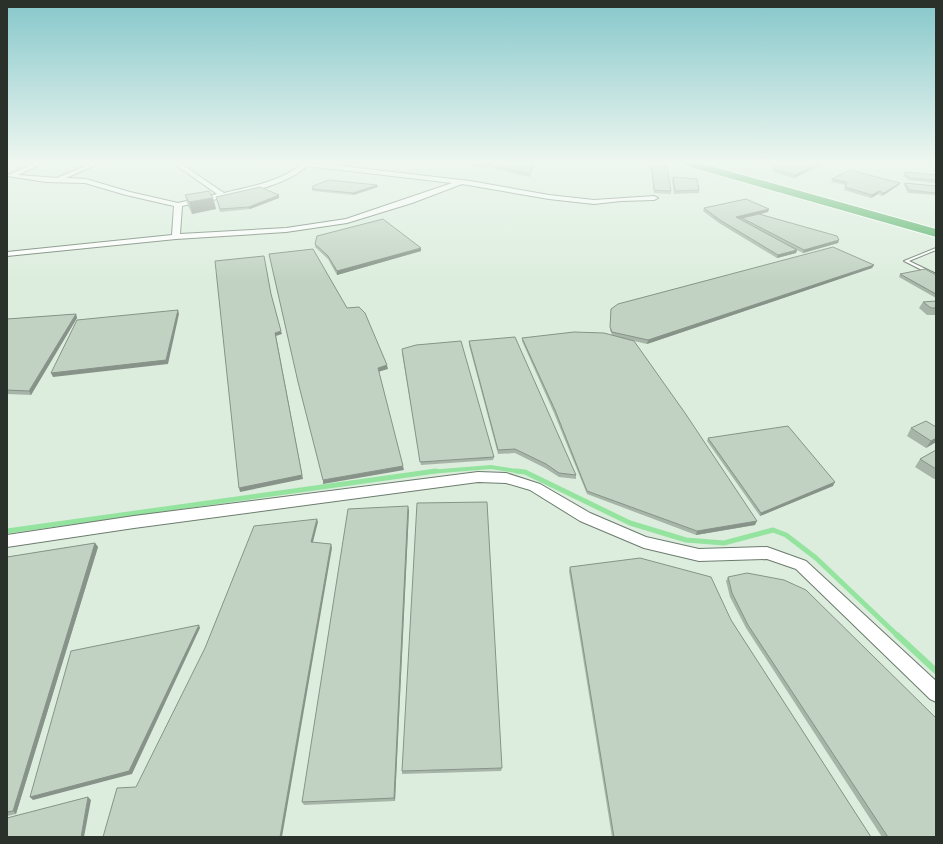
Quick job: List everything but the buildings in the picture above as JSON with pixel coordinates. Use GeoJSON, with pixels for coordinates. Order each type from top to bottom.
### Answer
{"type":"FeatureCollection","features":[{"type":"Feature","properties":{"kind":"highway"},"geometry":{"type":"LineString","coordinates":[[827,202],[936,233]]}},
{"type":"Feature","properties":{"kind":"highway"},"geometry":{"type":"LineString","coordinates":[[847,202],[936,227]]}},
{"type":"Feature","properties":{"kind":"street"},"geometry":{"type":"LineString","coordinates":[[166,202],[178,205],[190,202]]}},
{"type":"Feature","properties":{"kind":"street"},"geometry":{"type":"LineString","coordinates":[[7,254],[176,237],[286,230],[347,221],[405,202]]}},
{"type":"Feature","properties":{"kind":"street"},"geometry":{"type":"LineString","coordinates":[[176,237],[178,205]]}},
{"type":"Feature","properties":{"kind":"street"},"geometry":{"type":"LineString","coordinates":[[7,541],[142,521],[478,478],[506,478],[535,487],[585,517],[644,542],[699,555],[768,552],[801,565],[936,693]]}},
{"type":"Feature","properties":{"kind":"lane"},"geometry":{"type":"LineString","coordinates":[[936,249],[906,261],[936,276]]}},
{"type":"Feature","properties":{"kind":"waterway"},"geometry":{"type":"LineString","coordinates":[[429,472],[491,467],[518,471]]}},
{"type":"Feature","properties":{"kind":"waterway"},"geometry":{"type":"LineString","coordinates":[[7,531],[436,471]]}},
{"type":"Feature","properties":{"kind":"waterway"},"geometry":{"type":"LineString","coordinates":[[518,471],[525,472],[630,523],[686,540],[724,543],[773,530],[786,535],[816,558],[898,636]]}},
{"type":"Feature","properties":{"kind":"waterway"},"geometry":{"type":"LineString","coordinates":[[518,471],[523,472]]}},
{"type":"Feature","properties":{"kind":"waterway"},"geometry":{"type":"LineString","coordinates":[[897,635],[936,671]]}}]}
